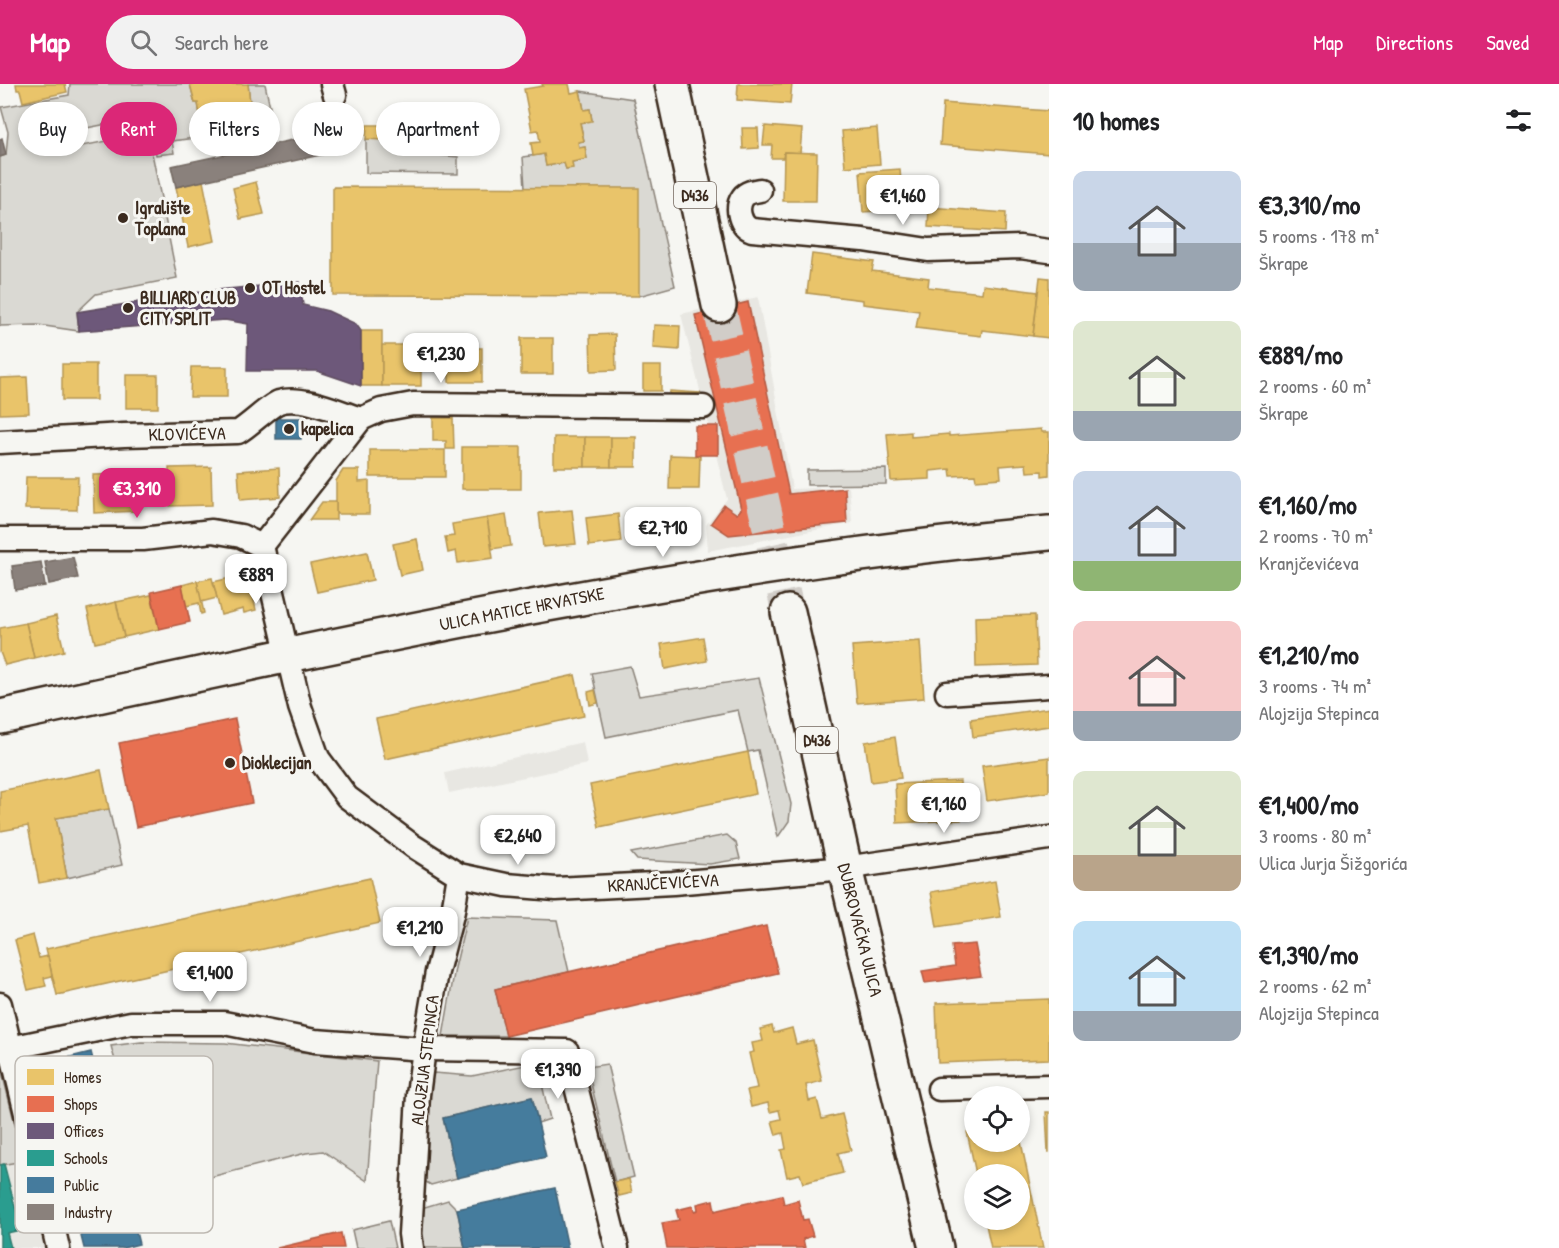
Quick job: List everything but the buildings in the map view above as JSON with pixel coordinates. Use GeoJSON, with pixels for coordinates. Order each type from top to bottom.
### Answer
{"type":"FeatureCollection","features":[{"type":"Feature","properties":{"kind":"street","name":"D436"},"geometry":{"type":"LineString","coordinates":[[672,84],[719,305]]}},
{"type":"Feature","properties":{"kind":"street"},"geometry":{"type":"LineString","coordinates":[[760,190],[748,193],[739,205],[741,222],[746,228],[752,230],[863,240],[928,250],[1020,247],[1049,251]]}},
{"type":"Feature","properties":{"kind":"street","name":"KLOVIĆEVA"},"geometry":{"type":"LineString","coordinates":[[0,442],[238,432],[278,402],[311,403],[361,419]]}},
{"type":"Feature","properties":{"kind":"street"},"geometry":{"type":"LineString","coordinates":[[0,539],[143,539],[213,531],[241,536],[262,546],[361,419],[381,410],[413,404],[703,407]]}},
{"type":"Feature","properties":{"kind":"street","name":"ULICA MATICE HRVATSKE"},"geometry":{"type":"LineString","coordinates":[[0,717],[288,655],[541,604],[735,571],[943,543],[1049,533]]}},
{"type":"Feature","properties":{"kind":"street","name":"KRANJČEVIĆEVA"},"geometry":{"type":"LineString","coordinates":[[262,546],[300,707],[318,758],[347,796],[413,846],[459,875],[506,885],[556,889],[770,876],[845,868],[1049,838]]}},
{"type":"Feature","properties":{"kind":"street","name":"DUBROVAČKA ULICA"},"geometry":{"type":"LineString","coordinates":[[788,612],[845,868],[936,1248]]}},
{"type":"Feature","properties":{"kind":"street"},"geometry":{"type":"LineString","coordinates":[[947,693],[1049,686]]}},
{"type":"Feature","properties":{"kind":"street","name":"ALOJZIJA STEPINCA"},"geometry":{"type":"LineString","coordinates":[[412,1248],[410,1233],[418,1095],[437,972],[453,911],[459,875]]}},
{"type":"Feature","properties":{"kind":"street"},"geometry":{"type":"LineString","coordinates":[[0,1004],[5,1049],[15,1087]]}},
{"type":"Feature","properties":{"kind":"street"},"geometry":{"type":"LineString","coordinates":[[5,1049],[131,1023],[224,1023],[315,1041],[424,1049],[567,1051],[617,1248]]}},
{"type":"Feature","properties":{"kind":"street"},"geometry":{"type":"LineString","coordinates":[[939,1089],[1049,1086]]}},
{"type":"Feature","properties":{"kind":"street"},"geometry":{"type":"LineString","coordinates":[[54,1233],[58,1248]]}},
{"type":"Feature","properties":{"kind":"shaded area"},"geometry":{"type":"Polygon","coordinates":[[[70,84],[190,84],[195,102],[189,102],[189,139],[177,140],[177,102],[100,102],[100,125],[88,128],[88,102],[29,102],[69,95],[70,84]]]}},
{"type":"Feature","properties":{"kind":"shaded area"},"geometry":{"type":"Polygon","coordinates":[[[248,84],[265,84],[269,102],[250,102],[248,84]]]}},
{"type":"Feature","properties":{"kind":"shaded area"},"geometry":{"type":"Polygon","coordinates":[[[580,91],[633,99],[675,286],[639,296],[525,188],[523,157],[544,154],[546,166],[564,163],[566,169],[572,168],[572,162],[587,159],[585,147],[579,148],[578,142],[584,141],[580,123],[592,120],[590,109],[584,110],[580,91]]]}},
{"type":"Feature","properties":{"kind":"shaded area"},"geometry":{"type":"Polygon","coordinates":[[[18,104],[18,156],[88,156],[88,145],[100,142],[100,156],[153,156],[177,278],[96,294],[77,312],[79,331],[38,325],[0,326],[0,157],[6,155],[8,132],[1,107],[18,104]]]}},
{"type":"Feature","properties":{"kind":"shaded area"},"geometry":{"type":"Polygon","coordinates":[[[366,139],[376,139],[376,156],[458,157],[458,174],[366,173],[366,139]]]}},
{"type":"Feature","properties":{"kind":"shaded area"},"geometry":{"type":"Polygon","coordinates":[[[758,297],[792,489],[849,487],[852,523],[708,551],[706,525],[727,499],[681,314],[758,297]]]}},
{"type":"Feature","properties":{"kind":"shaded area"},"geometry":{"type":"Polygon","coordinates":[[[886,469],[886,484],[807,485],[807,470],[886,469]]]}},
{"type":"Feature","properties":{"kind":"shaded area"},"geometry":{"type":"Polygon","coordinates":[[[630,666],[639,696],[759,678],[791,804],[789,821],[778,837],[758,750],[748,752],[738,710],[606,737],[592,673],[630,666]]]}},
{"type":"Feature","properties":{"kind":"shaded area"},"geometry":{"type":"Polygon","coordinates":[[[583,742],[587,764],[449,793],[445,773],[583,742]]]}},
{"type":"Feature","properties":{"kind":"shaded area"},"geometry":{"type":"Polygon","coordinates":[[[109,809],[122,865],[67,878],[56,818],[109,809]]]}},
{"type":"Feature","properties":{"kind":"shaded area"},"geometry":{"type":"Polygon","coordinates":[[[727,835],[736,843],[740,859],[710,864],[637,860],[631,853],[727,835]]]}},
{"type":"Feature","properties":{"kind":"shaded area"},"geometry":{"type":"Polygon","coordinates":[[[467,917],[557,920],[569,972],[495,989],[506,1036],[443,1036],[467,917]]]}},
{"type":"Feature","properties":{"kind":"shaded area"},"geometry":{"type":"Polygon","coordinates":[[[141,1042],[225,1043],[377,1061],[367,1181],[323,1151],[306,1153],[213,1176],[213,1056],[114,1056],[111,1046],[141,1042]]]}},
{"type":"Feature","properties":{"kind":"shaded area"},"geometry":{"type":"Polygon","coordinates":[[[530,1064],[542,1084],[550,1119],[538,1123],[532,1097],[443,1118],[457,1178],[431,1185],[421,1179],[426,1092],[434,1073],[472,1076],[530,1064]]]}},
{"type":"Feature","properties":{"kind":"shaded area"},"geometry":{"type":"Polygon","coordinates":[[[607,1064],[634,1177],[615,1182],[587,1067],[607,1064]]]}},
{"type":"Feature","properties":{"kind":"shaded area"},"geometry":{"type":"Polygon","coordinates":[[[0,1072],[2,1072],[15,1124],[15,1233],[41,1233],[44,1248],[0,1248],[0,1072]]]}},
{"type":"Feature","properties":{"kind":"shaded area"},"geometry":{"type":"Polygon","coordinates":[[[0,1072],[2,1072],[15,1125],[15,1162],[0,1165],[0,1072]]]}},
{"type":"Feature","properties":{"kind":"shaded area"},"geometry":{"type":"Polygon","coordinates":[[[448,1200],[457,1209],[465,1248],[421,1248],[418,1209],[448,1200]]]}},
{"type":"Feature","properties":{"kind":"shaded area"},"geometry":{"type":"Polygon","coordinates":[[[389,1221],[395,1248],[356,1248],[352,1230],[389,1221]]]}},
{"type":"Feature","properties":{"kind":"tunnel"},"geometry":{"type":"LineString","coordinates":[[719,305],[788,612]]}},
{"type":"Feature","properties":{"kind":"place","name":"Igralište Toplana"},"geometry":{"type":"Point","coordinates":[123,218]}},
{"type":"Feature","properties":{"kind":"place","name":"OT Hostel"},"geometry":{"type":"Point","coordinates":[250,288]}},
{"type":"Feature","properties":{"kind":"place","name":"BILLIARD CLUB CITY SPLIT"},"geometry":{"type":"Point","coordinates":[128,308]}},
{"type":"Feature","properties":{"kind":"place","name":"kapelica"},"geometry":{"type":"Point","coordinates":[289,429]}},
{"type":"Feature","properties":{"kind":"place","name":"Dioklecijan"},"geometry":{"type":"Point","coordinates":[230,763]}}]}
